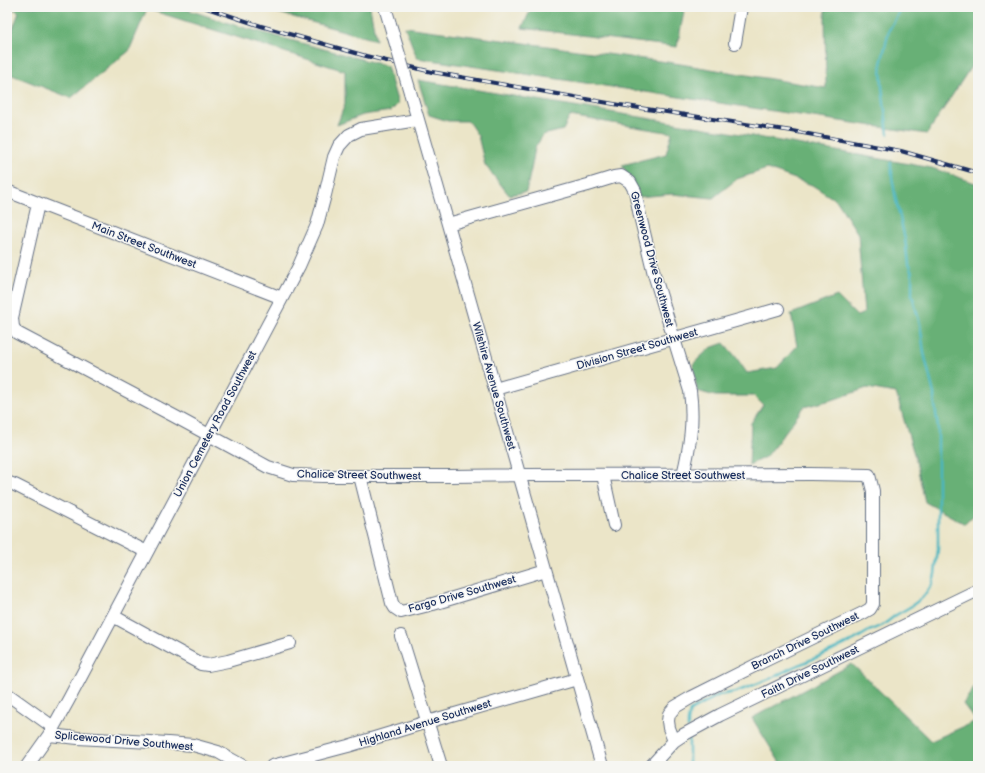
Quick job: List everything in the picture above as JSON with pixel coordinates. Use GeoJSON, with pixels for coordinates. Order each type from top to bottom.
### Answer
{"type":"FeatureCollection","features":[{"type":"Feature","properties":{"kind":"street","name":"Wilshire Avenue Southwest"},"geometry":{"type":"LineString","coordinates":[[385,7],[602,766]]}},
{"type":"Feature","properties":{"kind":"street"},"geometry":{"type":"LineString","coordinates":[[734,43],[741,7]]}},
{"type":"Feature","properties":{"kind":"street","name":"Union Cemetery Road Southwest"},"geometry":{"type":"LineString","coordinates":[[26,766],[51,731],[69,699],[299,266],[317,224],[326,195],[334,157],[339,146],[349,135],[361,129],[418,120]]}},
{"type":"Feature","properties":{"kind":"street","name":"Greenwood Drive Southwest"},"geometry":{"type":"LineString","coordinates":[[448,224],[614,177],[620,176],[630,182],[635,191],[654,274],[690,391],[692,428],[683,475]]}},
{"type":"Feature","properties":{"kind":"street","name":"Main Street Southwest"},"geometry":{"type":"LineString","coordinates":[[7,191],[282,298]]}},
{"type":"Feature","properties":{"kind":"street","name":"Chalice Street Southwest"},"geometry":{"type":"LineString","coordinates":[[38,204],[12,318],[13,328],[17,333],[268,467],[279,471],[293,474],[323,476],[869,475]]}},
{"type":"Feature","properties":{"kind":"street","name":"Division Street Southwest"},"geometry":{"type":"LineString","coordinates":[[495,389],[778,309]]}},
{"type":"Feature","properties":{"kind":"street"},"geometry":{"type":"LineString","coordinates":[[603,475],[614,525]]}},
{"type":"Feature","properties":{"kind":"street","name":"Branch Drive Southwest"},"geometry":{"type":"LineString","coordinates":[[684,735],[669,728],[669,714],[675,707],[692,697],[870,609],[873,604],[873,491],[869,475]]}},
{"type":"Feature","properties":{"kind":"street","name":"Fargo Drive Southwest"},"geometry":{"type":"LineString","coordinates":[[360,476],[392,603],[395,608],[401,612],[433,604],[546,570]]}},
{"type":"Feature","properties":{"kind":"street"},"geometry":{"type":"LineString","coordinates":[[7,482],[147,552]]}},
{"type":"Feature","properties":{"kind":"street","name":"Faith Drive Southwest"},"geometry":{"type":"LineString","coordinates":[[651,766],[684,735],[720,715],[978,590]]}},
{"type":"Feature","properties":{"kind":"street"},"geometry":{"type":"LineString","coordinates":[[113,616],[201,664],[208,665],[228,661],[290,643]]}},
{"type":"Feature","properties":{"kind":"street"},"geometry":{"type":"LineString","coordinates":[[401,636],[441,766]]}},
{"type":"Feature","properties":{"kind":"street","name":"Highland Avenue Southwest"},"geometry":{"type":"LineString","coordinates":[[272,766],[348,746],[577,679]]}},
{"type":"Feature","properties":{"kind":"street","name":"Splicewood Drive Southwest"},"geometry":{"type":"LineString","coordinates":[[7,694],[51,731],[78,738],[192,745],[218,752],[241,766]]}},
{"type":"Feature","properties":{"kind":"green space"},"geometry":{"type":"Polygon","coordinates":[[[9,7],[179,7],[238,26],[387,66],[398,104],[391,111],[363,115],[337,125],[345,104],[345,71],[147,9],[129,51],[71,98],[7,73],[7,45],[19,12],[9,7]]]}},
{"type":"Feature","properties":{"kind":"green space"},"geometry":{"type":"Polygon","coordinates":[[[257,7],[370,7],[376,40],[257,7]]]}},
{"type":"Feature","properties":{"kind":"green space"},"geometry":{"type":"Polygon","coordinates":[[[532,7],[685,7],[677,47],[522,28],[532,7]]]}},
{"type":"Feature","properties":{"kind":"green space"},"geometry":{"type":"Polygon","coordinates":[[[828,7],[978,7],[978,56],[927,134],[417,58],[405,27],[674,63],[826,88],[825,11],[828,7]]]}},
{"type":"Feature","properties":{"kind":"green space"},"geometry":{"type":"Polygon","coordinates":[[[418,80],[718,130],[932,168],[978,184],[978,511],[965,524],[925,502],[916,461],[896,393],[867,388],[835,399],[804,407],[767,456],[749,465],[751,423],[763,405],[754,396],[715,396],[697,391],[693,364],[710,348],[724,343],[747,373],[777,368],[797,346],[791,314],[837,296],[857,316],[864,313],[858,234],[837,201],[812,185],[767,169],[737,179],[713,198],[672,194],[639,197],[622,165],[666,154],[672,133],[570,116],[563,130],[543,135],[535,148],[526,192],[509,195],[485,165],[478,136],[468,121],[448,121],[429,115],[418,80]]]}},
{"type":"Feature","properties":{"kind":"green space"},"geometry":{"type":"Polygon","coordinates":[[[852,664],[931,741],[976,721],[963,704],[978,681],[978,766],[782,766],[752,718],[852,664]]]}},
{"type":"Feature","properties":{"kind":"waterway"},"geometry":{"type":"LineString","coordinates":[[888,134],[882,87],[881,64],[889,30],[902,7]]}},
{"type":"Feature","properties":{"kind":"waterway"},"geometry":{"type":"LineString","coordinates":[[688,728],[690,711],[719,695],[736,692],[774,677],[832,651],[883,625],[922,598],[932,585],[938,549],[938,428],[934,394],[924,353],[920,324],[912,295],[912,273],[908,264],[905,239],[892,177],[891,163]]}},
{"type":"Feature","properties":{"kind":"waterway"},"geometry":{"type":"LineString","coordinates":[[689,737],[689,766]]}},
{"type":"Feature","properties":{"kind":"railway"},"geometry":{"type":"LineString","coordinates":[[204,7],[261,26],[366,56],[432,72],[620,105],[792,131],[901,151],[978,173]]}}]}
